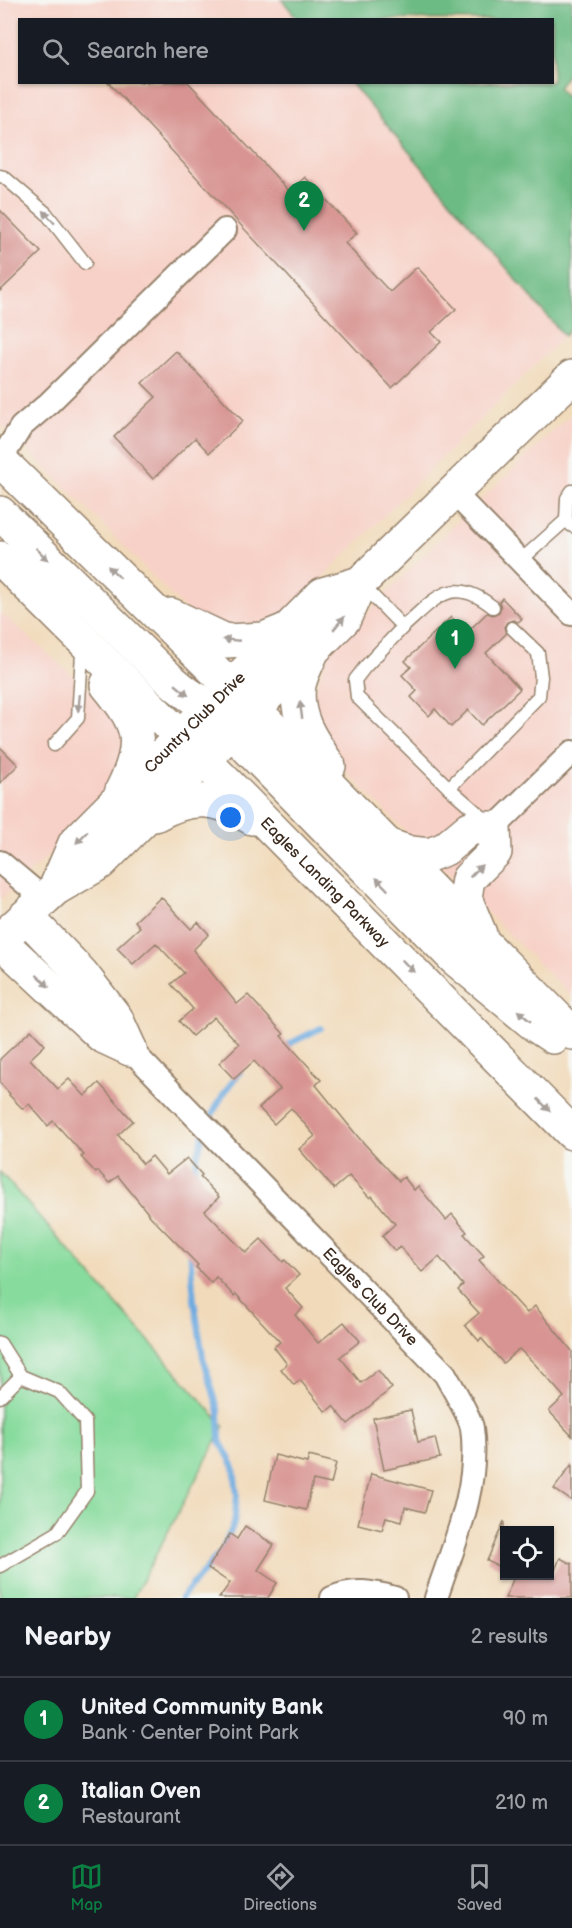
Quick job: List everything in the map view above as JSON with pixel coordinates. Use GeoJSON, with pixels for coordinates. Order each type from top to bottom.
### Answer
{"type":"FeatureCollection","features":[{"type":"Feature","properties":{"kind":"main road","name":"Country Club Drive"},"geometry":{"type":"LineString","coordinates":[[0,941],[42,901],[100,863],[138,826],[344,619],[360,583],[572,377]]}},
{"type":"Feature","properties":{"kind":"main road"},"geometry":{"type":"LineString","coordinates":[[0,461],[144,602],[243,721],[454,958],[535,1025],[572,1050]]}},
{"type":"Feature","properties":{"kind":"main road"},"geometry":{"type":"LineString","coordinates":[[0,513],[163,674],[191,698],[222,696]]}},
{"type":"Feature","properties":{"kind":"main road","name":"Eagles Landing Parkway"},"geometry":{"type":"LineString","coordinates":[[0,558],[204,760],[572,1133]]}},
{"type":"Feature","properties":{"kind":"main road","name":"Country Club Drive"},"geometry":{"type":"LineString","coordinates":[[42,901],[75,843],[323,594],[360,583]]}},
{"type":"Feature","properties":{"kind":"main road"},"geometry":{"type":"LineString","coordinates":[[35,594],[123,704],[131,718],[137,751],[134,765],[116,802]]}},
{"type":"Feature","properties":{"kind":"main road"},"geometry":{"type":"LineString","coordinates":[[144,602],[226,641],[264,639],[288,630]]}},
{"type":"Feature","properties":{"kind":"main road"},"geometry":{"type":"LineString","coordinates":[[313,651],[299,685],[300,716],[307,734],[389,846],[411,853],[429,855],[446,849],[470,828],[494,828],[495,852],[468,879],[465,898],[484,944]]}},
{"type":"Feature","properties":{"kind":"main road"},"geometry":{"type":"LineString","coordinates":[[181,737],[216,724],[243,721],[389,846],[572,1034]]}},
{"type":"Feature","properties":{"kind":"main road"},"geometry":{"type":"LineString","coordinates":[[138,826],[167,808],[194,801],[220,801],[275,832]]}},
{"type":"Feature","properties":{"kind":"main road"},"geometry":{"type":"LineString","coordinates":[[42,901],[82,974],[116,1018],[130,1049]]}},
{"type":"Feature","properties":{"kind":"main road"},"geometry":{"type":"LineString","coordinates":[[0,941],[102,1036],[130,1049]]}},
{"type":"Feature","properties":{"kind":"street"},"geometry":{"type":"LineString","coordinates":[[0,461],[21,428],[225,230]]}},
{"type":"Feature","properties":{"kind":"street"},"geometry":{"type":"LineString","coordinates":[[454,493],[572,614]]}},
{"type":"Feature","properties":{"kind":"street"},"geometry":{"type":"LineString","coordinates":[[494,828],[572,752]]}},
{"type":"Feature","properties":{"kind":"street"},"geometry":{"type":"LineString","coordinates":[[0,862],[42,901]]}},
{"type":"Feature","properties":{"kind":"street","name":"Eagles Club Drive"},"geometry":{"type":"LineString","coordinates":[[130,1049],[445,1374],[472,1426],[472,1468],[468,1501],[436,1598]]}},
{"type":"Feature","properties":{"kind":"street"},"geometry":{"type":"LineString","coordinates":[[332,1598],[344,1593],[371,1592],[395,1598]]}},
{"type":"Feature","properties":{"kind":"lane"},"geometry":{"type":"LineString","coordinates":[[2,180],[46,213],[85,263]]}},
{"type":"Feature","properties":{"kind":"lane"},"geometry":{"type":"LineString","coordinates":[[520,561],[569,523],[567,498],[572,491]]}},
{"type":"Feature","properties":{"kind":"lane"},"geometry":{"type":"LineString","coordinates":[[360,583],[403,627]]}},
{"type":"Feature","properties":{"kind":"lane"},"geometry":{"type":"LineString","coordinates":[[493,607],[479,596],[457,590],[436,598],[403,627],[355,680],[357,698],[449,788],[494,828]]}},
{"type":"Feature","properties":{"kind":"lane"},"geometry":{"type":"LineString","coordinates":[[449,788],[539,696],[541,677],[538,654],[513,628]]}},
{"type":"Feature","properties":{"kind":"lane"},"geometry":{"type":"LineString","coordinates":[[54,745],[78,717],[82,653]]}},
{"type":"Feature","properties":{"kind":"lane"},"geometry":{"type":"LineString","coordinates":[[0,1343],[21,1376],[59,1392],[85,1421],[87,1491],[57,1533],[0,1566]]}},
{"type":"Feature","properties":{"kind":"lane"},"geometry":{"type":"LineString","coordinates":[[0,1397],[21,1376]]}},
{"type":"Feature","properties":{"kind":"shaded area"},"geometry":{"type":"Polygon","coordinates":[[[0,0],[282,0],[297,18],[18,18],[18,84],[352,84],[564,336],[271,629],[209,634],[77,498],[0,423],[0,0]]]}},
{"type":"Feature","properties":{"kind":"shaded area"},"geometry":{"type":"Polygon","coordinates":[[[572,414],[572,997],[323,749],[308,709],[329,653],[445,533],[572,414]]]}},
{"type":"Feature","properties":{"kind":"shaded area"},"geometry":{"type":"Polygon","coordinates":[[[0,612],[91,691],[122,729],[126,769],[61,844],[0,900],[0,612]]]}},
{"type":"Feature","properties":{"kind":"green space"},"geometry":{"type":"Polygon","coordinates":[[[282,0],[572,0],[572,68],[558,88],[572,103],[572,327],[564,336],[352,84],[554,84],[554,18],[297,18],[282,0]]]}},
{"type":"Feature","properties":{"kind":"green space"},"geometry":{"type":"Polygon","coordinates":[[[0,1172],[224,1426],[133,1598],[0,1598],[0,1172]]]}},
{"type":"Feature","properties":{"kind":"building"},"geometry":{"type":"Polygon","coordinates":[[[110,84],[190,84],[290,192],[305,177],[357,233],[345,243],[390,292],[417,267],[456,309],[431,332],[441,342],[392,388],[110,84]]]}},
{"type":"Feature","properties":{"kind":"building"},"geometry":{"type":"Polygon","coordinates":[[[0,210],[41,252],[0,291],[0,210]]]}},
{"type":"Feature","properties":{"kind":"building"},"geometry":{"type":"Polygon","coordinates":[[[176,351],[243,421],[209,453],[195,438],[153,479],[114,437],[156,397],[142,383],[176,351]]]}},
{"type":"Feature","properties":{"kind":"building"},"geometry":{"type":"Polygon","coordinates":[[[502,598],[522,619],[518,622],[513,620],[507,622],[504,627],[506,634],[486,653],[520,689],[482,725],[468,710],[451,727],[435,709],[429,716],[411,697],[417,691],[402,675],[411,667],[405,661],[451,617],[466,633],[487,613],[493,615],[499,612],[501,607],[499,602],[502,598]]]}},
{"type":"Feature","properties":{"kind":"building"},"geometry":{"type":"Polygon","coordinates":[[[0,747],[18,765],[0,783],[0,747]]]}},
{"type":"Feature","properties":{"kind":"building"},"geometry":{"type":"Polygon","coordinates":[[[161,897],[191,929],[198,922],[209,934],[193,950],[237,1004],[248,995],[284,1034],[281,1036],[321,1080],[316,1085],[359,1138],[399,1181],[404,1177],[414,1190],[418,1186],[446,1220],[452,1214],[467,1232],[464,1234],[484,1256],[479,1260],[527,1313],[535,1306],[572,1351],[572,1436],[549,1411],[564,1397],[534,1363],[519,1349],[503,1363],[481,1338],[479,1341],[465,1325],[479,1313],[458,1290],[463,1285],[439,1257],[422,1272],[400,1247],[395,1251],[382,1236],[395,1224],[372,1196],[370,1198],[349,1176],[334,1189],[299,1149],[315,1136],[291,1108],[274,1124],[259,1108],[280,1089],[254,1061],[234,1079],[219,1063],[239,1044],[214,1017],[192,1036],[179,1021],[193,1009],[171,984],[184,973],[156,943],[133,964],[117,948],[140,927],[135,921],[161,897]]]}},
{"type":"Feature","properties":{"kind":"building"},"geometry":{"type":"Polygon","coordinates":[[[31,1030],[45,1045],[30,1059],[58,1089],[69,1079],[85,1096],[99,1083],[133,1121],[118,1135],[143,1164],[152,1156],[167,1174],[187,1158],[202,1175],[200,1177],[219,1197],[205,1211],[246,1253],[261,1239],[299,1275],[285,1288],[303,1308],[295,1315],[318,1343],[344,1322],[360,1341],[340,1357],[361,1383],[378,1370],[392,1388],[348,1424],[333,1406],[326,1412],[300,1380],[294,1385],[281,1369],[287,1364],[274,1347],[280,1342],[236,1294],[234,1296],[216,1277],[211,1283],[196,1267],[198,1265],[151,1217],[118,1176],[109,1183],[98,1171],[96,1173],[81,1157],[84,1155],[53,1121],[48,1126],[29,1104],[23,1109],[0,1083],[0,1059],[31,1030]]]}},
{"type":"Feature","properties":{"kind":"building"},"geometry":{"type":"Polygon","coordinates":[[[411,1410],[418,1442],[435,1438],[440,1458],[384,1470],[373,1418],[411,1410]]]}},
{"type":"Feature","properties":{"kind":"building"},"geometry":{"type":"Polygon","coordinates":[[[275,1455],[307,1463],[309,1456],[336,1463],[331,1484],[313,1480],[306,1510],[265,1500],[275,1455]]]}},
{"type":"Feature","properties":{"kind":"building"},"geometry":{"type":"Polygon","coordinates":[[[572,1464],[572,1501],[554,1489],[572,1464]]]}},
{"type":"Feature","properties":{"kind":"building"},"geometry":{"type":"Polygon","coordinates":[[[371,1474],[431,1490],[425,1512],[405,1507],[402,1521],[386,1517],[382,1530],[358,1524],[371,1474]]]}},
{"type":"Feature","properties":{"kind":"building"},"geometry":{"type":"Polygon","coordinates":[[[245,1526],[274,1545],[258,1570],[277,1583],[268,1598],[219,1598],[230,1583],[208,1568],[230,1534],[237,1539],[245,1526]]]}},
{"type":"Feature","properties":{"kind":"building"},"geometry":{"type":"Polygon","coordinates":[[[500,1530],[500,1567],[487,1561],[500,1530]]]}},
{"type":"Feature","properties":{"kind":"building"},"geometry":{"type":"Polygon","coordinates":[[[560,1558],[572,1564],[572,1598],[505,1598],[513,1580],[554,1580],[554,1573],[560,1558]]]}},
{"type":"Feature","properties":{"kind":"waterway"},"geometry":{"type":"LineString","coordinates":[[281,1048],[321,1028]]}},
{"type":"Feature","properties":{"kind":"waterway"},"geometry":{"type":"LineString","coordinates":[[208,1123],[226,1090],[240,1073]]}},
{"type":"Feature","properties":{"kind":"waterway"},"geometry":{"type":"LineString","coordinates":[[194,1174],[204,1132]]}},
{"type":"Feature","properties":{"kind":"waterway"},"geometry":{"type":"LineString","coordinates":[[181,1598],[222,1550],[234,1524],[237,1495],[234,1467],[220,1441],[219,1412],[203,1357],[194,1300],[190,1250]]}},
{"type":"Feature","properties":{"kind":"place","name":"Italian Oven"},"geometry":{"type":"Point","coordinates":[304,231]}},
{"type":"Feature","properties":{"kind":"place","name":"United Community Bank"},"geometry":{"type":"Point","coordinates":[455,669]}}]}
